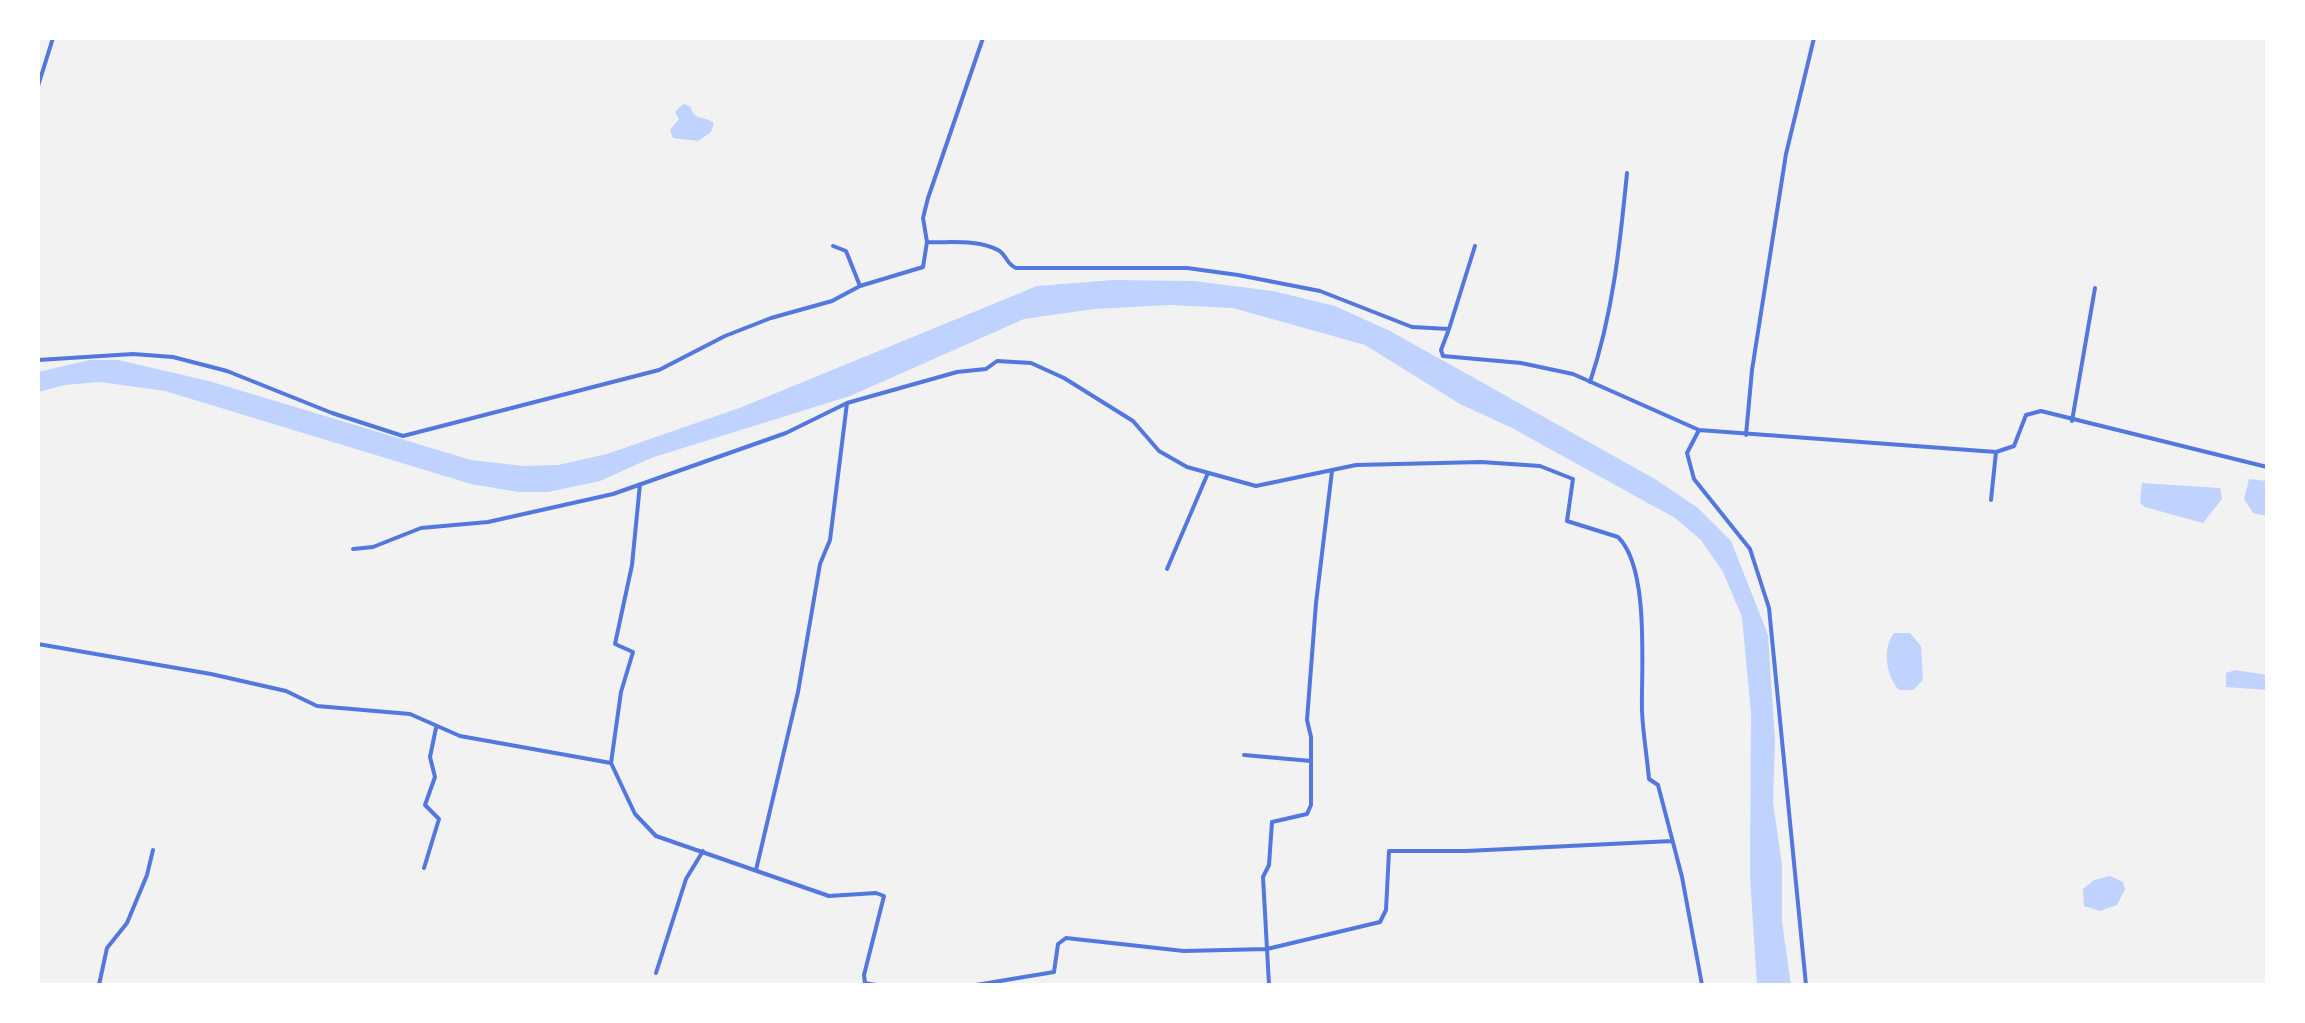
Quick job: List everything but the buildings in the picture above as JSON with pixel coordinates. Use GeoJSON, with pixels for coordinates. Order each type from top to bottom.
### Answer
{"type":"FeatureCollection","features":[{"type":"Feature","properties":{"kind":"street"},"geometry":{"type":"LineString","coordinates":[[38,86],[53,38]]}},
{"type":"Feature","properties":{"kind":"street"},"geometry":{"type":"LineString","coordinates":[[38,360],[133,354],[173,357],[227,371],[332,413],[403,436],[659,370],[725,336],[771,318],[832,301],[860,286],[923,267],[927,242],[923,218],[928,198],[983,38]]}},
{"type":"Feature","properties":{"kind":"street"},"geometry":{"type":"LineString","coordinates":[[1746,435],[1752,370],[1786,154],[1814,38]]}},
{"type":"Feature","properties":{"kind":"street"},"geometry":{"type":"LineString","coordinates":[[1590,382],[1603,342],[1619,254],[1627,173]]}},
{"type":"Feature","properties":{"kind":"street"},"geometry":{"type":"LineString","coordinates":[[927,242],[981,244],[999,250],[1016,268],[1187,268],[1238,275],[1320,291],[1412,327],[1449,329]]}},
{"type":"Feature","properties":{"kind":"street"},"geometry":{"type":"LineString","coordinates":[[833,246],[846,251],[860,286]]}},
{"type":"Feature","properties":{"kind":"street"},"geometry":{"type":"LineString","coordinates":[[1475,246],[1441,350],[1443,356],[1521,363],[1573,374],[1699,430],[1996,452],[2014,446],[2026,415],[2033,412],[2058,413],[2072,421],[2267,467]]}},
{"type":"Feature","properties":{"kind":"street"},"geometry":{"type":"LineString","coordinates":[[2072,421],[2095,288]]}},
{"type":"Feature","properties":{"kind":"street"},"geometry":{"type":"LineString","coordinates":[[353,549],[373,547],[421,528],[488,522],[613,494],[786,433],[847,403],[957,372],[986,369],[997,361],[1031,363],[1064,378],[1133,421],[1159,451],[1187,467],[1256,486],[1356,465],[1481,462],[1540,466],[1573,479],[1567,521],[1618,537],[1624,542],[1641,599],[1642,712],[1649,779],[1658,785],[1702,985]]}},
{"type":"Feature","properties":{"kind":"street"},"geometry":{"type":"LineString","coordinates":[[756,870],[798,692],[820,564],[830,540],[847,403]]}},
{"type":"Feature","properties":{"kind":"street"},"geometry":{"type":"LineString","coordinates":[[1699,430],[1687,453],[1694,479],[1750,549],[1771,619],[1806,985]]}},
{"type":"Feature","properties":{"kind":"street"},"geometry":{"type":"LineString","coordinates":[[1991,500],[1996,452]]}},
{"type":"Feature","properties":{"kind":"street"},"geometry":{"type":"LineString","coordinates":[[1269,985],[1263,877],[1269,865],[1272,822],[1309,811],[1311,737],[1307,720],[1332,471]]}},
{"type":"Feature","properties":{"kind":"street"},"geometry":{"type":"LineString","coordinates":[[1167,569],[1208,473]]}},
{"type":"Feature","properties":{"kind":"street"},"geometry":{"type":"LineString","coordinates":[[640,484],[632,565],[615,644],[633,652],[621,692],[611,763],[635,814],[656,836],[829,896],[876,893],[884,896],[864,975],[865,984],[876,985]]}},
{"type":"Feature","properties":{"kind":"street"},"geometry":{"type":"LineString","coordinates":[[38,644],[211,674],[286,691],[317,706],[410,714],[460,736],[611,763]]}},
{"type":"Feature","properties":{"kind":"street"},"geometry":{"type":"LineString","coordinates":[[424,868],[439,819],[425,805],[435,777],[430,757],[436,728]]}},
{"type":"Feature","properties":{"kind":"street"},"geometry":{"type":"LineString","coordinates":[[1244,755],[1311,761]]}},
{"type":"Feature","properties":{"kind":"street"},"geometry":{"type":"LineString","coordinates":[[976,985],[1054,972],[1058,944],[1066,938],[1184,951],[1267,949],[1380,922],[1386,910],[1386,854],[1389,851],[1466,851],[1672,841]]}},
{"type":"Feature","properties":{"kind":"street"},"geometry":{"type":"LineString","coordinates":[[99,985],[107,948],[127,923],[147,875],[153,850]]}},
{"type":"Feature","properties":{"kind":"street"},"geometry":{"type":"LineString","coordinates":[[656,973],[686,879],[703,851]]}},
{"type":"Feature","properties":{"kind":"water"},"geometry":{"type":"Polygon","coordinates":[[[683,104],[690,106],[697,116],[714,123],[711,132],[698,141],[673,138],[670,130],[679,119],[675,112],[683,104]]]}},
{"type":"Feature","properties":{"kind":"water"},"geometry":{"type":"Polygon","coordinates":[[[1113,280],[1194,281],[1273,291],[1335,306],[1390,331],[1655,479],[1698,508],[1731,541],[1768,635],[1775,741],[1773,803],[1782,865],[1782,922],[1791,985],[1757,985],[1750,877],[1751,713],[1742,617],[1723,572],[1701,540],[1675,518],[1512,428],[1460,404],[1365,345],[1233,308],[1169,305],[1094,309],[1024,319],[850,396],[651,458],[600,481],[548,492],[519,492],[471,484],[165,391],[100,382],[65,385],[38,392],[38,372],[90,360],[118,360],[209,381],[471,460],[524,466],[558,465],[607,454],[742,407],[1037,286],[1113,280]]]}},
{"type":"Feature","properties":{"kind":"water"},"geometry":{"type":"Polygon","coordinates":[[[2249,479],[2267,481],[2267,516],[2253,513],[2244,499],[2249,479]]]}},
{"type":"Feature","properties":{"kind":"water"},"geometry":{"type":"Polygon","coordinates":[[[2142,483],[2220,488],[2222,499],[2203,523],[2145,507],[2140,503],[2142,483]]]}},
{"type":"Feature","properties":{"kind":"water"},"geometry":{"type":"Polygon","coordinates":[[[1894,633],[1910,633],[1921,646],[1923,680],[1913,690],[1899,690],[1891,677],[1887,654],[1894,633]]]}},
{"type":"Feature","properties":{"kind":"water"},"geometry":{"type":"Polygon","coordinates":[[[2235,670],[2267,675],[2267,690],[2226,687],[2226,673],[2235,670]]]}},
{"type":"Feature","properties":{"kind":"water"},"geometry":{"type":"Polygon","coordinates":[[[2110,876],[2123,882],[2125,889],[2117,905],[2100,911],[2084,906],[2083,889],[2094,880],[2110,876]]]}}]}
